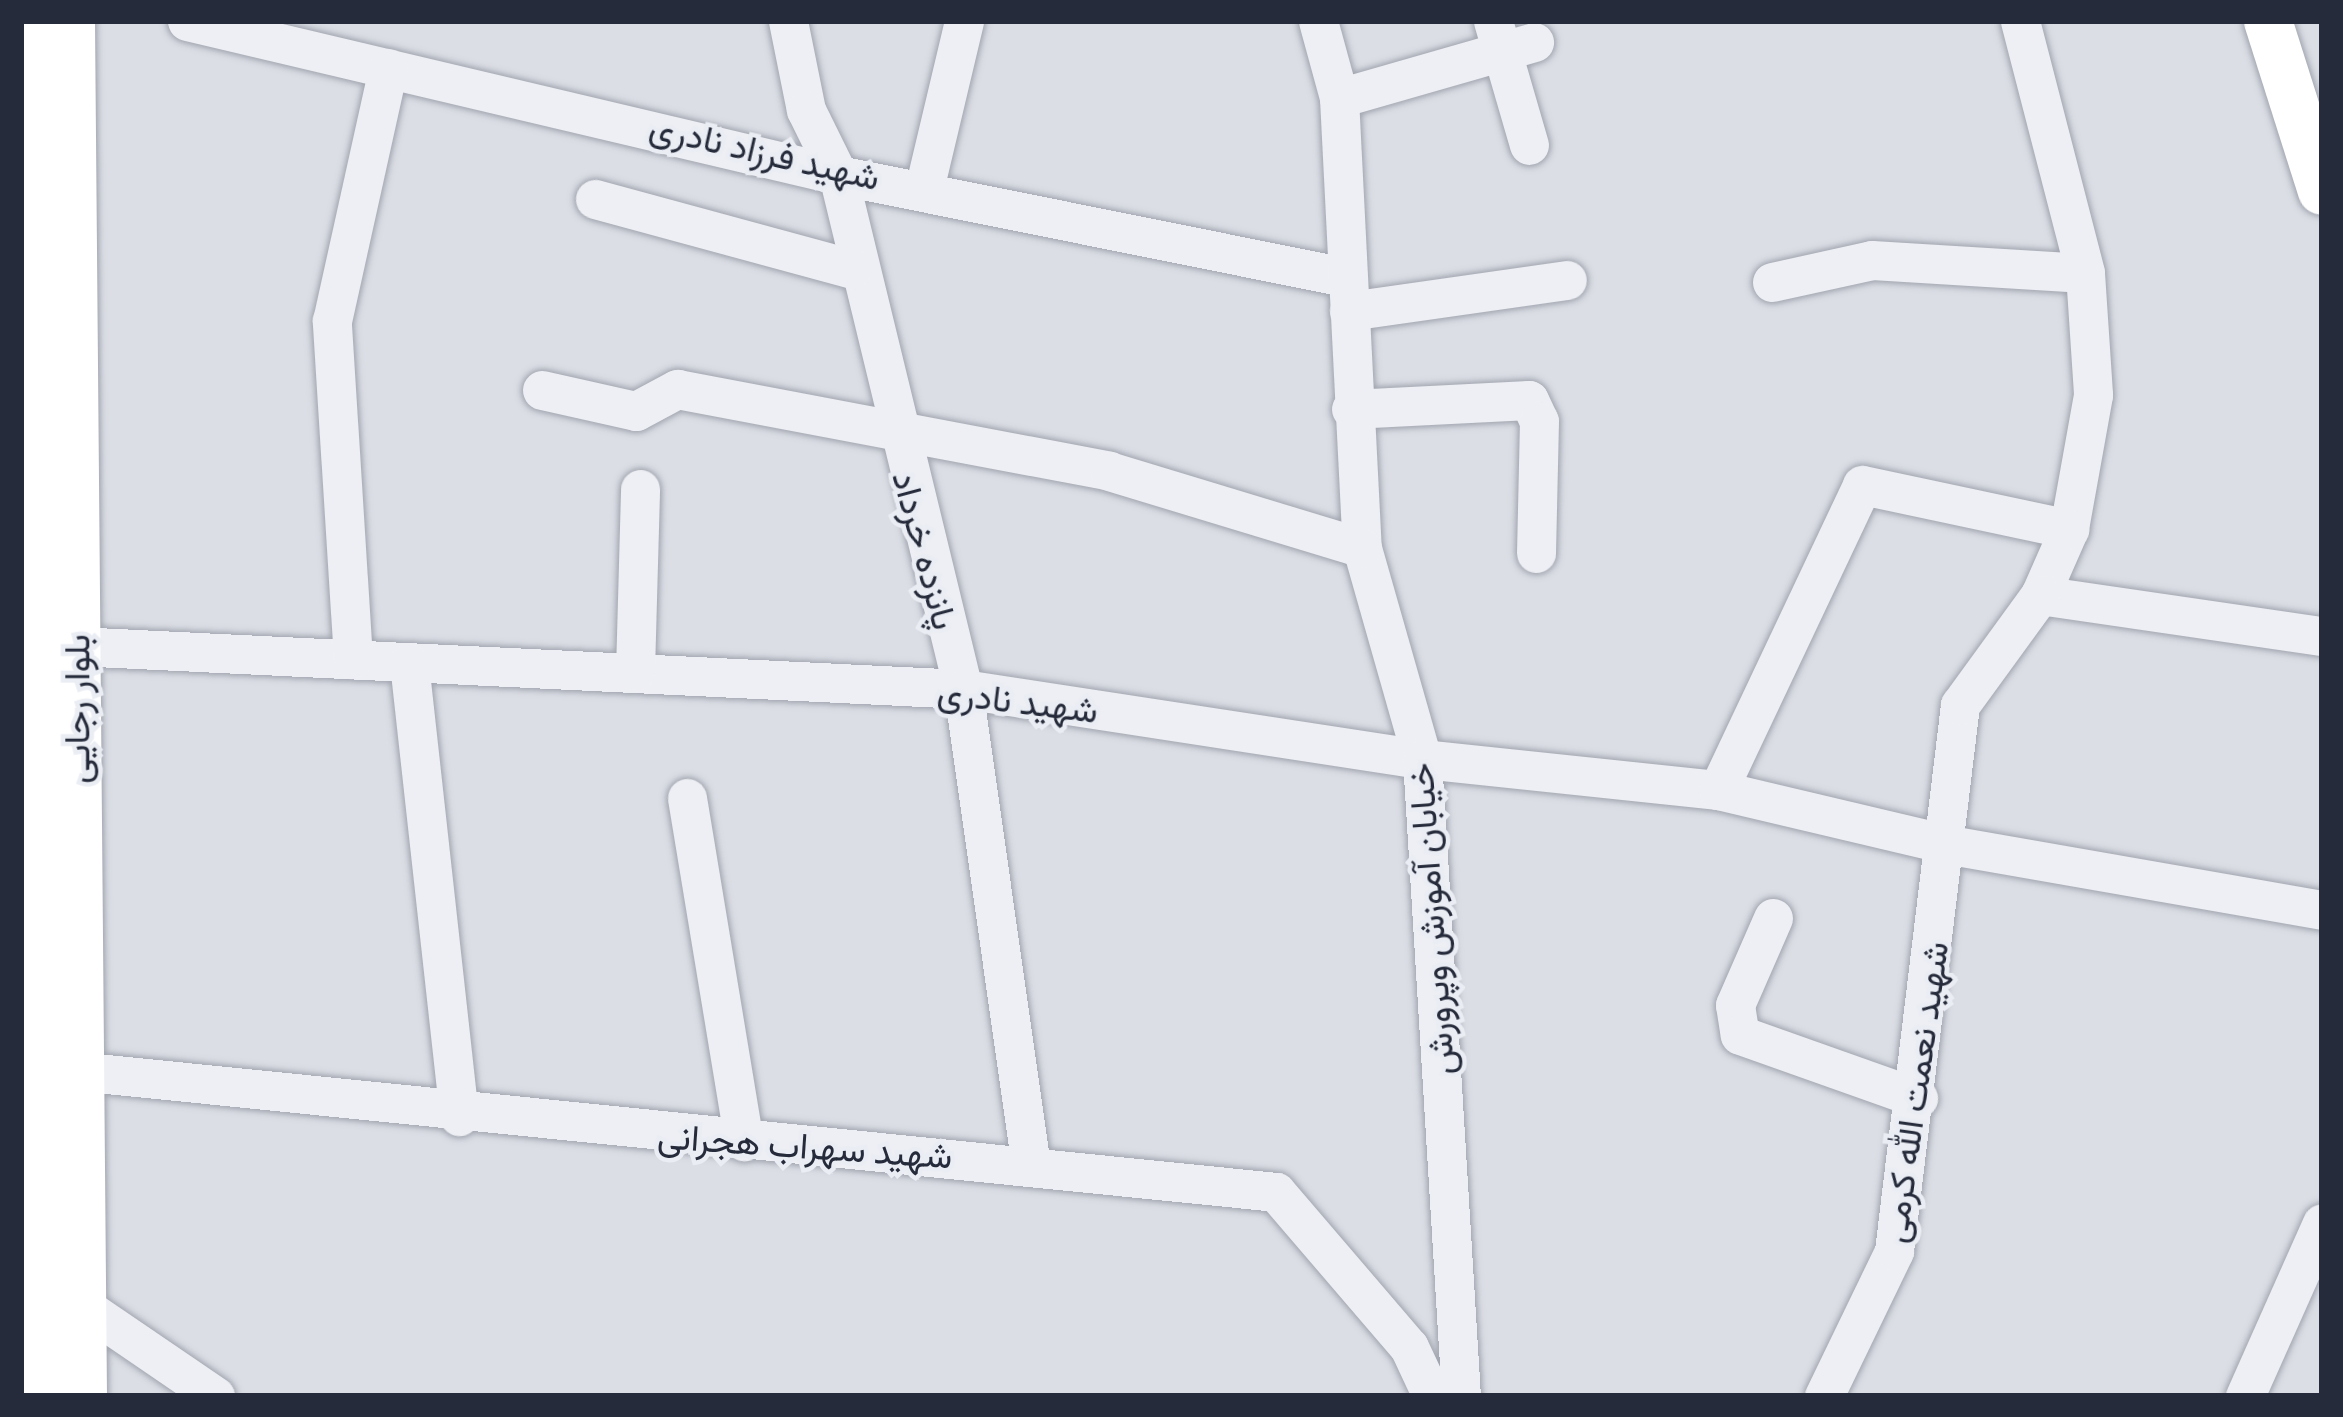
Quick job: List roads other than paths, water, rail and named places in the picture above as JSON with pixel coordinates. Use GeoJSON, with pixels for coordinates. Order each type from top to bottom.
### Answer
{"type":"FeatureCollection","features":[{"type":"Feature","properties":{"kind":"main road","name":"بلوار رجایی"},"geometry":{"type":"LineString","coordinates":[[32,21],[27,184],[29,469],[77,1071],[83,1396]]}},
{"type":"Feature","properties":{"kind":"main road","name":"بلوار رجایی"},"geometry":{"type":"LineString","coordinates":[[43,1396],[32,1260],[31,1001],[71,21]]}},
{"type":"Feature","properties":{"kind":"main road"},"geometry":{"type":"LineString","coordinates":[[2268,21],[2322,191]]}},
{"type":"Feature","properties":{"kind":"street","name":"شهید فرزاد نادری"},"geometry":{"type":"LineString","coordinates":[[187,21],[838,175],[925,185],[1347,294]]}},
{"type":"Feature","properties":{"kind":"street","name":"پانزده خرداد"},"geometry":{"type":"LineString","coordinates":[[788,21],[806,110],[838,175],[852,269],[963,689],[1030,1162]]}},
{"type":"Feature","properties":{"kind":"street"},"geometry":{"type":"LineString","coordinates":[[925,185],[964,21]]}},
{"type":"Feature","properties":{"kind":"street","name":"خیابان آموزش وپرورش"},"geometry":{"type":"LineString","coordinates":[[1318,21],[1339,98],[1351,409],[1362,548],[1422,759],[1461,1396]]}},
{"type":"Feature","properties":{"kind":"street","name":"شهید نعمت الله کرمی"},"geometry":{"type":"LineString","coordinates":[[1824,1396],[1894,1251],[1950,845],[1960,705],[2040,595],[2069,529],[2093,395],[2085,273],[2020,21]]}},
{"type":"Feature","properties":{"kind":"street"},"geometry":{"type":"LineString","coordinates":[[1339,98],[1510,38],[1529,145]]}},
{"type":"Feature","properties":{"kind":"street"},"geometry":{"type":"LineString","coordinates":[[353,659],[332,321],[388,68]]}},
{"type":"Feature","properties":{"kind":"street"},"geometry":{"type":"LineString","coordinates":[[595,199],[852,269]]}},
{"type":"Feature","properties":{"kind":"street"},"geometry":{"type":"LineString","coordinates":[[1772,282],[1872,260],[2085,273]]}},
{"type":"Feature","properties":{"kind":"street"},"geometry":{"type":"LineString","coordinates":[[1347,294],[1567,280]]}},
{"type":"Feature","properties":{"kind":"street"},"geometry":{"type":"LineString","coordinates":[[542,390],[636,411],[650,410],[659,389],[677,389],[1109,471],[1362,548]]}},
{"type":"Feature","properties":{"kind":"street"},"geometry":{"type":"LineString","coordinates":[[1351,409],[1529,400],[1536,553]]}},
{"type":"Feature","properties":{"kind":"street"},"geometry":{"type":"LineString","coordinates":[[1718,790],[1850,498],[1876,486],[2069,529]]}},
{"type":"Feature","properties":{"kind":"street"},"geometry":{"type":"LineString","coordinates":[[635,671],[640,489]]}},
{"type":"Feature","properties":{"kind":"street"},"geometry":{"type":"LineString","coordinates":[[2040,595],[2322,636]]}},
{"type":"Feature","properties":{"kind":"street","name":"شهید نادری"},"geometry":{"type":"LineString","coordinates":[[45,644],[963,689],[1422,759],[1718,790],[1950,845],[2322,910]]}},
{"type":"Feature","properties":{"kind":"street"},"geometry":{"type":"LineString","coordinates":[[409,662],[460,1116]]}},
{"type":"Feature","properties":{"kind":"street"},"geometry":{"type":"LineString","coordinates":[[687,798],[744,1141]]}},
{"type":"Feature","properties":{"kind":"street"},"geometry":{"type":"LineString","coordinates":[[1772,918],[1735,1005],[1739,1036],[1918,1098]]}},
{"type":"Feature","properties":{"kind":"street","name":"شهید سهراب هجرانی"},"geometry":{"type":"LineString","coordinates":[[77,1071],[460,1116],[1030,1162],[1276,1192],[1409,1347],[1432,1396]]}},
{"type":"Feature","properties":{"kind":"street"},"geometry":{"type":"LineString","coordinates":[[2245,1396],[2322,1223]]}},
{"type":"Feature","properties":{"kind":"street"},"geometry":{"type":"LineString","coordinates":[[82,1306],[215,1396]]}}]}
